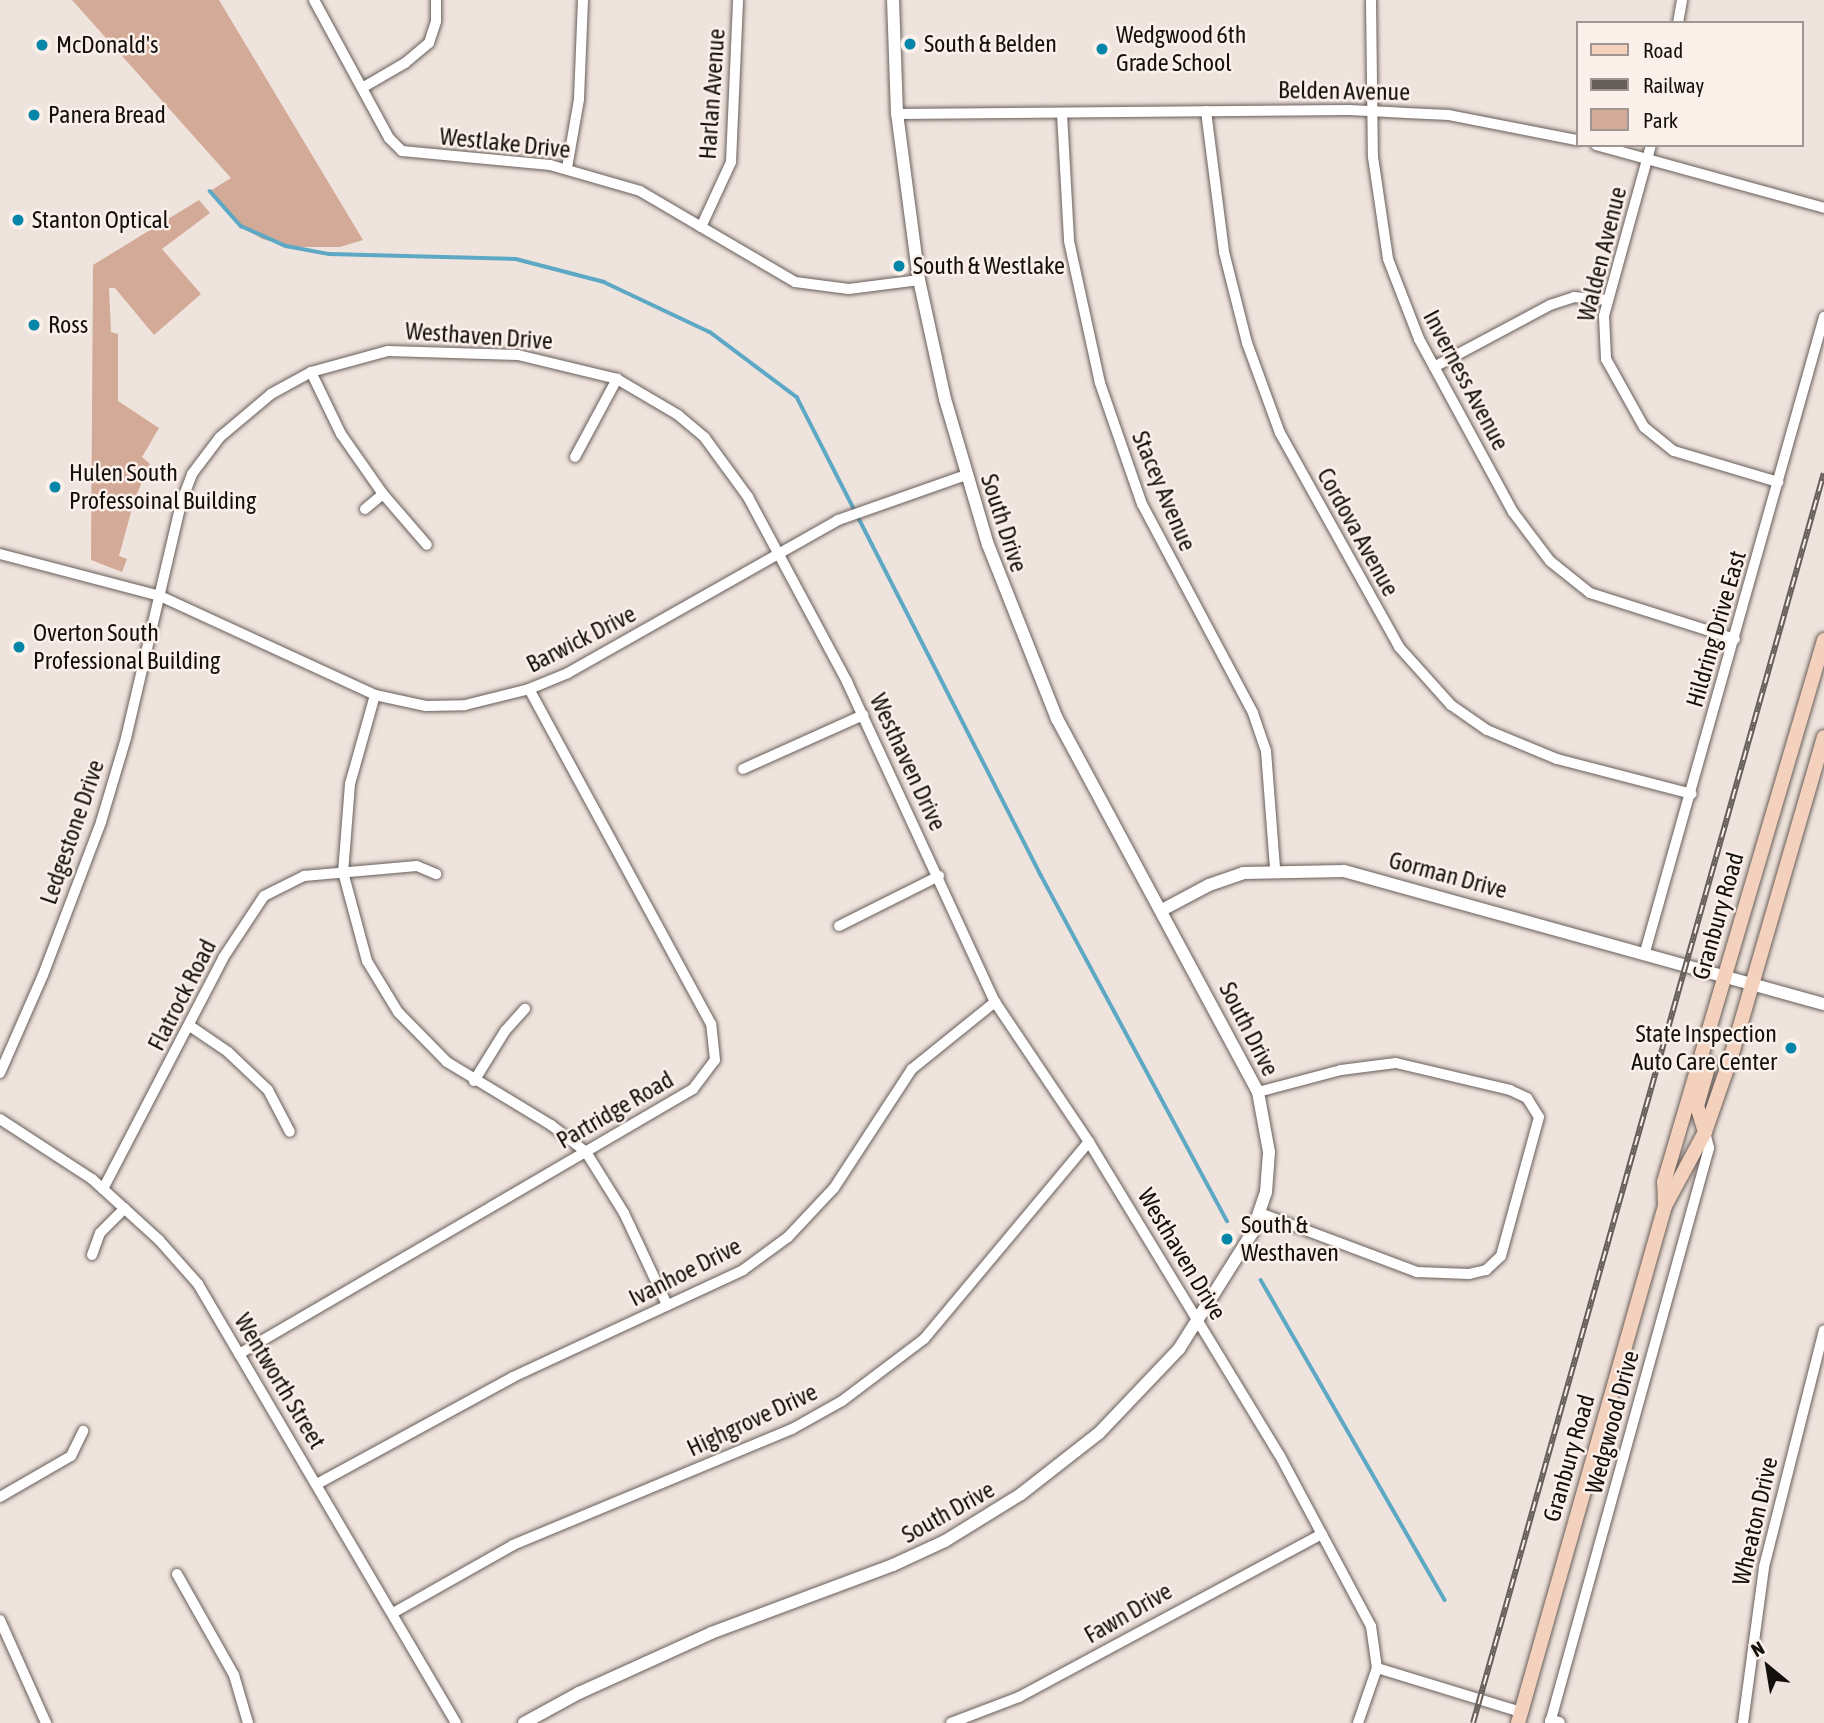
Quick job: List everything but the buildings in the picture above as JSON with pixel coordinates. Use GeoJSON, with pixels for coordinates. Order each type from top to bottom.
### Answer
{"type":"FeatureCollection","features":[{"type":"Feature","properties":{"kind":"main road","name":"Granbury Road"},"geometry":{"type":"LineString","coordinates":[[1665,1206],[1664,1182],[1722,978],[1804,719],[1824,640]]}},
{"type":"Feature","properties":{"kind":"main road","name":"Granbury Road"},"geometry":{"type":"LineString","coordinates":[[1519,1718],[1665,1206],[1705,1132],[1753,986],[1824,737]]}},
{"type":"Feature","properties":{"kind":"main road"},"geometry":{"type":"LineString","coordinates":[[1705,1132],[1697,1106],[1710,1061],[1709,1031]]}},
{"type":"Feature","properties":{"kind":"street","name":"Westlake Drive"},"geometry":{"type":"LineString","coordinates":[[314,0],[389,138],[402,151],[567,168],[640,191],[773,272],[815,287],[849,289],[919,280]]}},
{"type":"Feature","properties":{"kind":"street"},"geometry":{"type":"LineString","coordinates":[[362,88],[405,64],[429,43],[436,0]]}},
{"type":"Feature","properties":{"kind":"street"},"geometry":{"type":"LineString","coordinates":[[567,168],[579,99],[583,0]]}},
{"type":"Feature","properties":{"kind":"street","name":"Harlan Avenue"},"geometry":{"type":"LineString","coordinates":[[701,227],[731,162],[738,0]]}},
{"type":"Feature","properties":{"kind":"street","name":"South Drive"},"geometry":{"type":"LineString","coordinates":[[524,1723],[643,1662],[870,1575],[985,1518],[1063,1464],[1147,1386],[1198,1320],[1252,1233],[1261,1213],[1269,1152],[1258,1092],[1057,719],[988,545],[966,475],[919,280],[897,114],[893,0]]}},
{"type":"Feature","properties":{"kind":"street","name":"Inverness Avenue"},"geometry":{"type":"LineString","coordinates":[[1371,0],[1371,111],[1380,222],[1388,259],[1401,299],[1434,367],[1513,512],[1550,561],[1590,593],[1735,639]]}},
{"type":"Feature","properties":{"kind":"street"},"geometry":{"type":"LineString","coordinates":[[1678,21],[1682,0]]}},
{"type":"Feature","properties":{"kind":"street","name":"Cordova Avenue"},"geometry":{"type":"LineString","coordinates":[[1206,111],[1222,242],[1247,343],[1286,443],[1399,647],[1451,705],[1487,730],[1557,759],[1692,794]]}},
{"type":"Feature","properties":{"kind":"street","name":"Belden Avenue"},"geometry":{"type":"LineString","coordinates":[[897,114],[1371,111],[1449,115],[1576,140]]}},
{"type":"Feature","properties":{"kind":"street","name":"Stacey Avenue"},"geometry":{"type":"LineString","coordinates":[[1062,114],[1069,241],[1100,383],[1142,504],[1252,713],[1266,751],[1275,869]]}},
{"type":"Feature","properties":{"kind":"street"},"geometry":{"type":"LineString","coordinates":[[1603,147],[1824,208]]}},
{"type":"Feature","properties":{"kind":"street","name":"Walden Avenue"},"geometry":{"type":"LineString","coordinates":[[1650,147],[1604,316],[1606,359],[1644,427],[1687,457],[1778,482]]}},
{"type":"Feature","properties":{"kind":"street"},"geometry":{"type":"LineString","coordinates":[[1434,367],[1557,302],[1574,298],[1608,300]]}},
{"type":"Feature","properties":{"kind":"street","name":"Hildring Drive East"},"geometry":{"type":"LineString","coordinates":[[1645,952],[1692,794],[1824,317]]}},
{"type":"Feature","properties":{"kind":"street","name":"Westhaven Drive"},"geometry":{"type":"LineString","coordinates":[[160,596],[192,474],[237,420],[311,372],[388,351],[518,355],[617,379],[678,415],[705,438],[780,551],[863,715],[995,1002],[1089,1142],[1198,1320],[1322,1534],[1371,1626],[1377,1668],[1358,1723]]}},
{"type":"Feature","properties":{"kind":"street"},"geometry":{"type":"LineString","coordinates":[[311,372],[341,435],[383,494],[428,545]]}},
{"type":"Feature","properties":{"kind":"street"},"geometry":{"type":"LineString","coordinates":[[575,457],[617,379]]}},
{"type":"Feature","properties":{"kind":"street","name":"Barwick Drive"},"geometry":{"type":"LineString","coordinates":[[0,554],[160,596],[375,695],[426,706],[465,705],[529,690],[568,673],[838,520],[874,504],[966,475]]}},
{"type":"Feature","properties":{"kind":"street"},"geometry":{"type":"LineString","coordinates":[[365,509],[383,494]]}},
{"type":"Feature","properties":{"kind":"street","name":"Ledgestone Drive"},"geometry":{"type":"LineString","coordinates":[[0,1073],[43,975],[101,822],[160,596]]}},
{"type":"Feature","properties":{"kind":"street","name":"Partridge Road"},"geometry":{"type":"LineString","coordinates":[[239,1353],[693,1089],[715,1060],[716,1042],[711,1024],[653,912],[529,690]]}},
{"type":"Feature","properties":{"kind":"street"},"geometry":{"type":"LineString","coordinates":[[375,695],[350,784],[343,872],[355,932],[382,989],[432,1047],[474,1081],[551,1125],[586,1152],[624,1213],[667,1306]]}},
{"type":"Feature","properties":{"kind":"street"},"geometry":{"type":"LineString","coordinates":[[743,769],[863,715]]}},
{"type":"Feature","properties":{"kind":"street","name":"Flatrock Road"},"geometry":{"type":"LineString","coordinates":[[103,1189],[223,958],[264,896],[304,876],[416,866],[436,874]]}},
{"type":"Feature","properties":{"kind":"street","name":"Gorman Drive"},"geometry":{"type":"LineString","coordinates":[[1162,910],[1209,885],[1275,869],[1344,871],[1645,952],[1722,978],[1824,1004]]}},
{"type":"Feature","properties":{"kind":"street"},"geometry":{"type":"LineString","coordinates":[[839,926],[939,876]]}},
{"type":"Feature","properties":{"kind":"street","name":"Ivanhoe Drive"},"geometry":{"type":"LineString","coordinates":[[317,1484],[513,1377],[743,1270],[811,1215],[834,1188],[912,1069],[995,1002]]}},
{"type":"Feature","properties":{"kind":"street"},"geometry":{"type":"LineString","coordinates":[[474,1081],[505,1031],[525,1009]]}},
{"type":"Feature","properties":{"kind":"street"},"geometry":{"type":"LineString","coordinates":[[190,1026],[228,1052],[268,1090],[290,1132]]}},
{"type":"Feature","properties":{"kind":"street"},"geometry":{"type":"LineString","coordinates":[[1258,1092],[1387,1062],[1428,1068],[1527,1098],[1539,1117],[1539,1126],[1501,1256],[1486,1270],[1460,1274],[1391,1265],[1261,1213]]}},
{"type":"Feature","properties":{"kind":"street","name":"Wentworth Street"},"geometry":{"type":"LineString","coordinates":[[0,1119],[55,1152],[103,1189],[125,1208],[198,1284],[456,1723]]}},
{"type":"Feature","properties":{"kind":"street","name":"Wedgwood Drive"},"geometry":{"type":"LineString","coordinates":[[1554,1722],[1709,1149],[1705,1132]]}},
{"type":"Feature","properties":{"kind":"street","name":"Highgrove Drive"},"geometry":{"type":"LineString","coordinates":[[393,1614],[513,1545],[792,1429],[842,1401],[923,1339],[1089,1142]]}},
{"type":"Feature","properties":{"kind":"street"},"geometry":{"type":"LineString","coordinates":[[92,1255],[100,1233],[125,1208]]}},
{"type":"Feature","properties":{"kind":"street","name":"Wheaton Drive"},"geometry":{"type":"LineString","coordinates":[[1742,1723],[1764,1567],[1824,1331]]}},
{"type":"Feature","properties":{"kind":"street"},"geometry":{"type":"LineString","coordinates":[[0,1497],[71,1456],[83,1431]]}},
{"type":"Feature","properties":{"kind":"street","name":"Fawn Drive"},"geometry":{"type":"LineString","coordinates":[[951,1723],[1019,1697],[1322,1534]]}},
{"type":"Feature","properties":{"kind":"street"},"geometry":{"type":"LineString","coordinates":[[177,1574],[234,1675],[248,1723]]}},
{"type":"Feature","properties":{"kind":"street"},"geometry":{"type":"LineString","coordinates":[[0,1620],[47,1723]]}},
{"type":"Feature","properties":{"kind":"street"},"geometry":{"type":"LineString","coordinates":[[1377,1668],[1519,1718]]}},
{"type":"Feature","properties":{"kind":"green space"},"geometry":{"type":"Polygon","coordinates":[[[72,0],[219,0],[363,240],[340,247],[293,247],[262,239],[241,226],[210,191],[231,178],[72,0]]]}},
{"type":"Feature","properties":{"kind":"green space"},"geometry":{"type":"Polygon","coordinates":[[[199,200],[210,213],[162,249],[201,294],[154,335],[115,288],[109,288],[111,332],[118,334],[118,401],[159,428],[142,457],[150,464],[135,498],[119,556],[127,559],[122,572],[91,560],[93,265],[199,200]]]}},
{"type":"Feature","properties":{"kind":"waterway"},"geometry":{"type":"LineString","coordinates":[[210,191],[241,226],[286,246],[329,254],[516,259],[604,282],[710,332],[797,397],[1041,875],[1227,1221]]}},
{"type":"Feature","properties":{"kind":"waterway"},"geometry":{"type":"LineString","coordinates":[[1261,1280],[1445,1600]]}},
{"type":"Feature","properties":{"kind":"railway"},"geometry":{"type":"LineString","coordinates":[[1473,1723],[1824,473]]}},
{"type":"Feature","properties":{"kind":"place","name":"South & Belden"},"geometry":{"type":"Point","coordinates":[910,44]}},
{"type":"Feature","properties":{"kind":"place","name":"McDonald's"},"geometry":{"type":"Point","coordinates":[42,45]}},
{"type":"Feature","properties":{"kind":"place","name":"Wedgwood 6th Grade School"},"geometry":{"type":"Point","coordinates":[1102,49]}},
{"type":"Feature","properties":{"kind":"place","name":"Panera Bread"},"geometry":{"type":"Point","coordinates":[34,115]}},
{"type":"Feature","properties":{"kind":"place","name":"Stanton Optical"},"geometry":{"type":"Point","coordinates":[18,220]}},
{"type":"Feature","properties":{"kind":"place","name":"South & Westlake"},"geometry":{"type":"Point","coordinates":[899,266]}},
{"type":"Feature","properties":{"kind":"place","name":"Ross"},"geometry":{"type":"Point","coordinates":[34,325]}},
{"type":"Feature","properties":{"kind":"place","name":"Hulen South Professoinal Building"},"geometry":{"type":"Point","coordinates":[55,487]}},
{"type":"Feature","properties":{"kind":"place","name":"Overton South Professional Building"},"geometry":{"type":"Point","coordinates":[19,647]}},
{"type":"Feature","properties":{"kind":"place","name":"State Inspection Auto Care Center"},"geometry":{"type":"Point","coordinates":[1791,1048]}},
{"type":"Feature","properties":{"kind":"place","name":"South & Westhaven"},"geometry":{"type":"Point","coordinates":[1227,1239]}}]}
